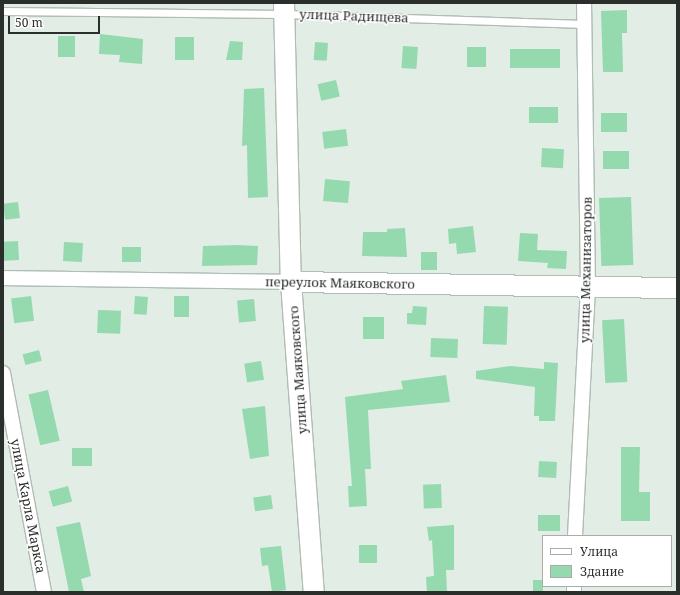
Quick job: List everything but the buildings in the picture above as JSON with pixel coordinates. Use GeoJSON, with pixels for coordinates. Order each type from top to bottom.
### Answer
{"type":"FeatureCollection","features":[{"type":"Feature","properties":{"kind":"street","name":"улица Механизаторов"},"geometry":{"type":"LineString","coordinates":[[575,535],[588,288],[584,3]]}},
{"type":"Feature","properties":{"kind":"street","name":"улица Маяковского"},"geometry":{"type":"LineString","coordinates":[[284,8],[291,282],[314,592]]}},
{"type":"Feature","properties":{"kind":"street","name":"переулок Маяковского"},"geometry":{"type":"LineString","coordinates":[[3,278],[588,288],[677,288]]}},
{"type":"Feature","properties":{"kind":"street","name":"улица Карла Маркса"},"geometry":{"type":"LineString","coordinates":[[3,373],[44,592]]}},
{"type":"Feature","properties":{"kind":"lane","name":"улица Радищева"},"geometry":{"type":"LineString","coordinates":[[3,11],[284,8],[585,24]]}}]}
